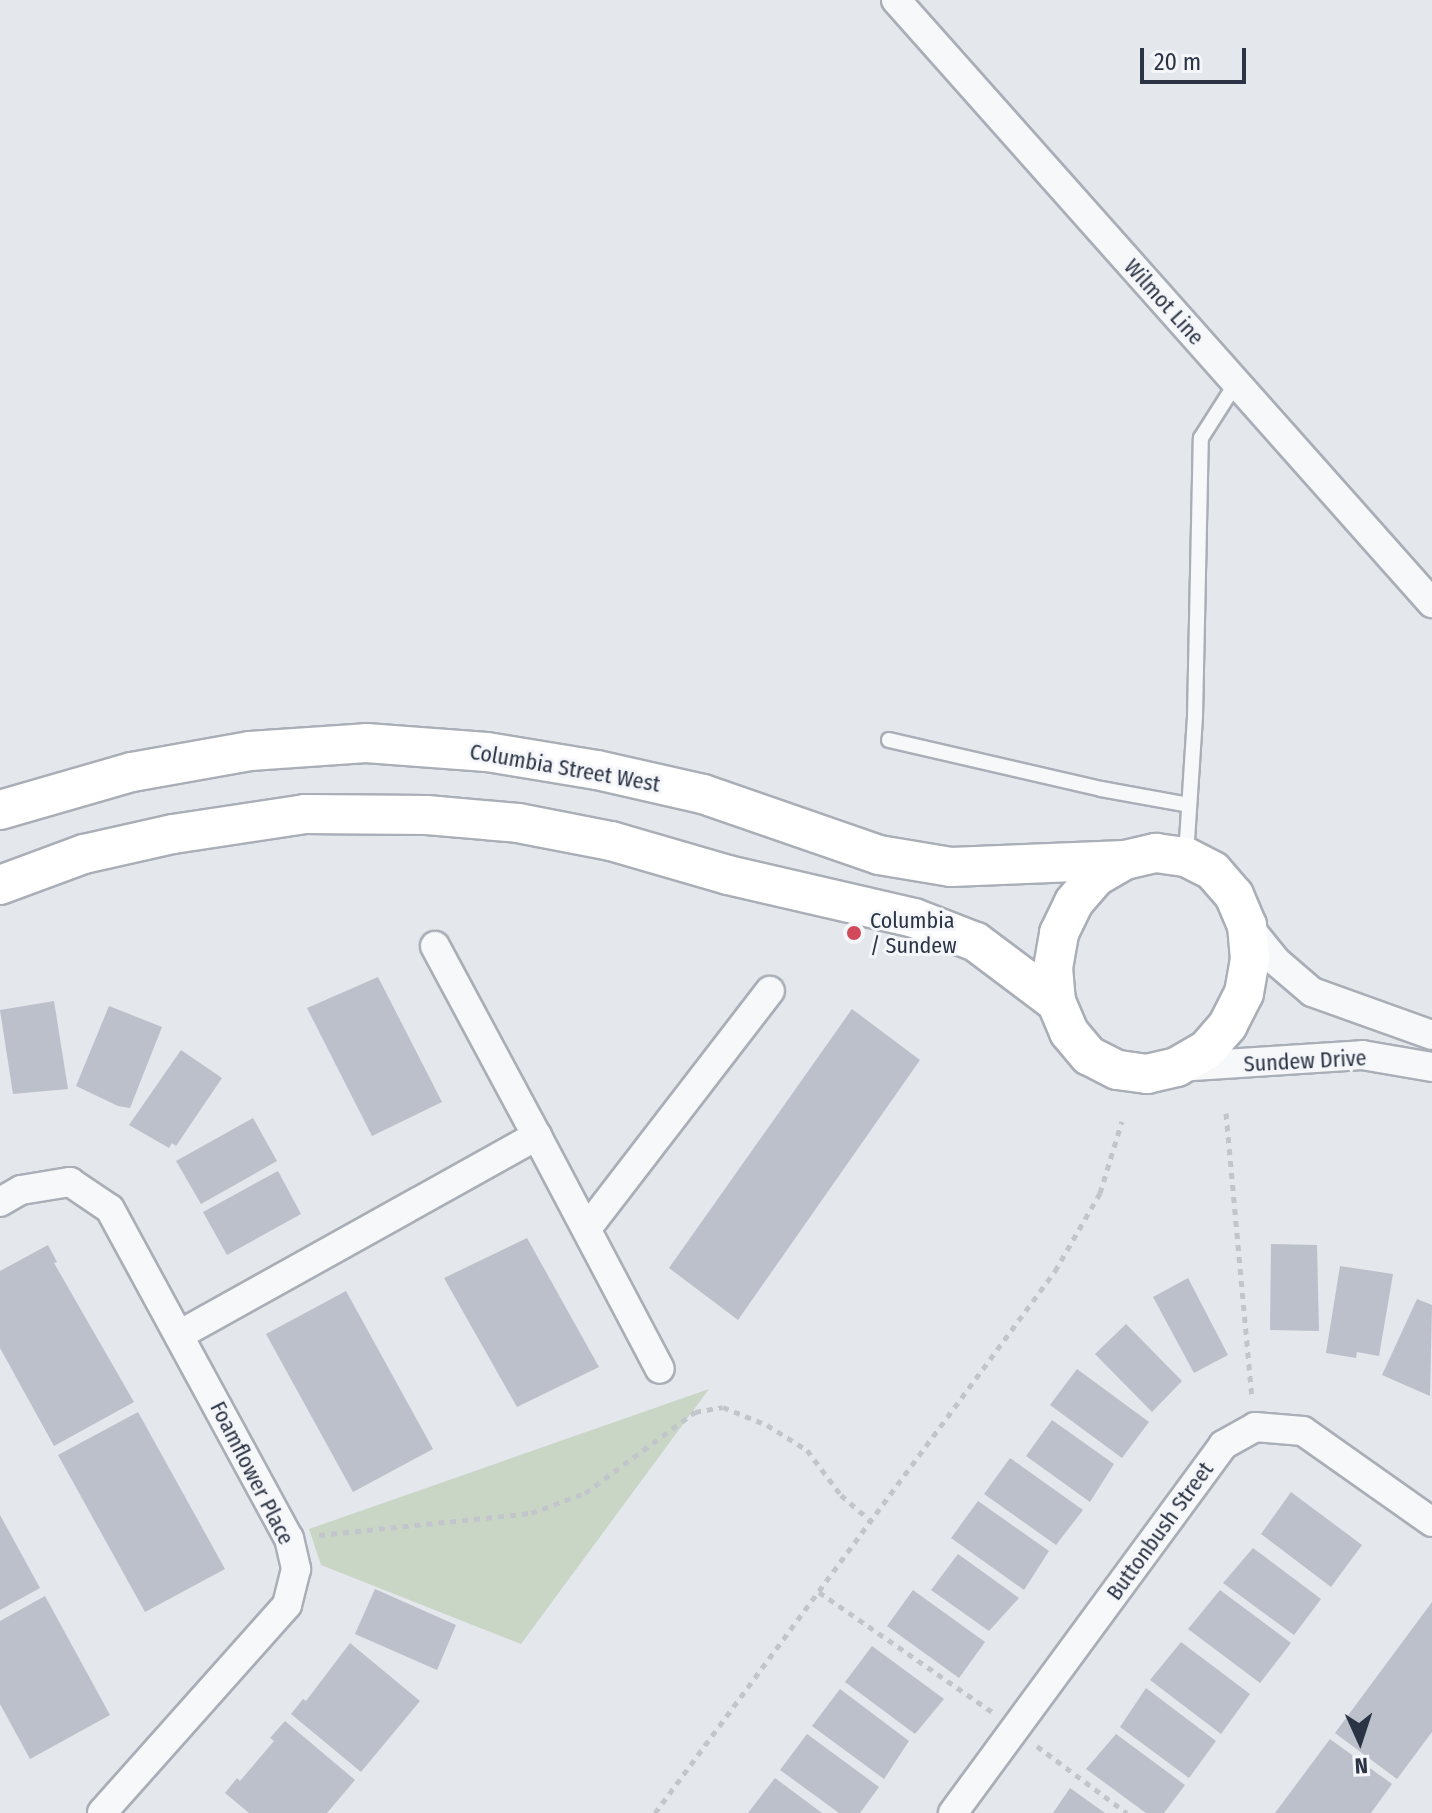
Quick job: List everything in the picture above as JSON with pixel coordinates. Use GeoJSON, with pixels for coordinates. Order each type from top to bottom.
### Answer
{"type":"FeatureCollection","features":[{"type":"Feature","properties":{"kind":"main road","name":"Columbia Street West"},"geometry":{"type":"LineString","coordinates":[[0,810],[132,772],[250,751],[366,743],[487,752],[597,770],[703,794],[879,855],[951,867],[1125,860]]}},
{"type":"Feature","properties":{"kind":"main road"},"geometry":{"type":"LineString","coordinates":[[0,885],[84,854],[173,834],[305,814],[427,815],[518,823],[611,841],[728,875],[914,918],[976,942],[1056,1002]]}},
{"type":"Feature","properties":{"kind":"main road"},"geometry":{"type":"LineString","coordinates":[[1156,853],[1186,857],[1213,871],[1234,895],[1247,925],[1250,959],[1239,1004],[1228,1025],[1206,1050],[1177,1067],[1147,1074],[1117,1070],[1089,1056],[1069,1032],[1056,1002],[1053,968],[1064,923],[1074,902],[1097,876],[1125,860],[1156,853]]}},
{"type":"Feature","properties":{"kind":"street","name":"Wilmot Line"},"geometry":{"type":"LineString","coordinates":[[896,0],[1432,603]]}},
{"type":"Feature","properties":{"kind":"street","name":"Sundew Drive"},"geometry":{"type":"LineString","coordinates":[[1247,925],[1277,962],[1312,992],[1432,1035]]}},
{"type":"Feature","properties":{"kind":"street"},"geometry":{"type":"LineString","coordinates":[[435,946],[588,1227],[660,1369]]}},
{"type":"Feature","properties":{"kind":"street"},"geometry":{"type":"LineString","coordinates":[[588,1227],[770,991]]}},
{"type":"Feature","properties":{"kind":"street","name":"Sundew Drive"},"geometry":{"type":"LineString","coordinates":[[1177,1067],[1362,1055],[1432,1067]]}},
{"type":"Feature","properties":{"kind":"street"},"geometry":{"type":"LineString","coordinates":[[179,1335],[537,1136]]}},
{"type":"Feature","properties":{"kind":"street","name":"Foamflower Place"},"geometry":{"type":"LineString","coordinates":[[0,1202],[21,1190],[70,1182],[110,1209],[289,1538],[296,1569],[287,1605],[102,1813]]}},
{"type":"Feature","properties":{"kind":"street"},"geometry":{"type":"LineString","coordinates":[[1255,1427],[1303,1431],[1432,1522]]}},
{"type":"Feature","properties":{"kind":"street","name":"Buttonbush Street"},"geometry":{"type":"LineString","coordinates":[[953,1813],[1223,1445],[1255,1427]]}},
{"type":"Feature","properties":{"kind":"lane"},"geometry":{"type":"LineString","coordinates":[[1186,857],[1201,438],[1236,383]]}},
{"type":"Feature","properties":{"kind":"lane"},"geometry":{"type":"LineString","coordinates":[[889,740],[1101,789],[1189,805]]}},
{"type":"Feature","properties":{"kind":"path"},"geometry":{"type":"LineString","coordinates":[[1226,1113],[1255,1427]]}},
{"type":"Feature","properties":{"kind":"path"},"geometry":{"type":"LineString","coordinates":[[655,1813],[1055,1271],[1100,1193],[1122,1121]]}},
{"type":"Feature","properties":{"kind":"path"},"geometry":{"type":"LineString","coordinates":[[289,1538],[531,1513],[585,1493],[695,1412],[723,1407],[767,1425],[807,1450],[841,1495],[871,1521]]}},
{"type":"Feature","properties":{"kind":"path"},"geometry":{"type":"LineString","coordinates":[[819,1592],[999,1718]]}},
{"type":"Feature","properties":{"kind":"path"},"geometry":{"type":"LineString","coordinates":[[1037,1746],[1127,1813]]}},
{"type":"Feature","properties":{"kind":"green space"},"geometry":{"type":"Polygon","coordinates":[[[709,1389],[521,1644],[321,1565],[309,1529],[709,1389]]]}},
{"type":"Feature","properties":{"kind":"building"},"geometry":{"type":"Polygon","coordinates":[[[378,977],[442,1102],[372,1136],[307,1008],[378,977]]]}},
{"type":"Feature","properties":{"kind":"building"},"geometry":{"type":"Polygon","coordinates":[[[54,1001],[68,1089],[13,1094],[0,1010],[54,1001]]]}},
{"type":"Feature","properties":{"kind":"building"},"geometry":{"type":"Polygon","coordinates":[[[109,1006],[162,1027],[130,1108],[118,1106],[76,1086],[109,1006]]]}},
{"type":"Feature","properties":{"kind":"building"},"geometry":{"type":"Polygon","coordinates":[[[852,1009],[920,1060],[738,1320],[669,1268],[852,1009]]]}},
{"type":"Feature","properties":{"kind":"building"},"geometry":{"type":"Polygon","coordinates":[[[181,1050],[222,1078],[176,1146],[172,1143],[169,1148],[129,1125],[181,1050]]]}},
{"type":"Feature","properties":{"kind":"building"},"geometry":{"type":"Polygon","coordinates":[[[253,1118],[277,1161],[201,1204],[176,1161],[253,1118]]]}},
{"type":"Feature","properties":{"kind":"building"},"geometry":{"type":"Polygon","coordinates":[[[278,1171],[301,1214],[227,1255],[203,1212],[278,1171]]]}},
{"type":"Feature","properties":{"kind":"building"},"geometry":{"type":"Polygon","coordinates":[[[527,1238],[599,1367],[517,1407],[444,1278],[527,1238]]]}},
{"type":"Feature","properties":{"kind":"building"},"geometry":{"type":"Polygon","coordinates":[[[1271,1244],[1317,1245],[1319,1331],[1270,1330],[1271,1244]]]}},
{"type":"Feature","properties":{"kind":"building"},"geometry":{"type":"Polygon","coordinates":[[[48,1245],[57,1262],[54,1263],[134,1402],[54,1446],[0,1348],[0,1271],[48,1245]]]}},
{"type":"Feature","properties":{"kind":"building"},"geometry":{"type":"Polygon","coordinates":[[[1340,1266],[1393,1274],[1379,1356],[1357,1352],[1356,1358],[1326,1353],[1340,1266]]]}},
{"type":"Feature","properties":{"kind":"building"},"geometry":{"type":"Polygon","coordinates":[[[1188,1278],[1228,1355],[1194,1373],[1153,1297],[1188,1278]]]}},
{"type":"Feature","properties":{"kind":"building"},"geometry":{"type":"Polygon","coordinates":[[[346,1291],[433,1449],[353,1492],[266,1334],[346,1291]]]}},
{"type":"Feature","properties":{"kind":"building"},"geometry":{"type":"Polygon","coordinates":[[[1417,1299],[1432,1305],[1430,1396],[1382,1375],[1417,1299]]]}},
{"type":"Feature","properties":{"kind":"building"},"geometry":{"type":"Polygon","coordinates":[[[1126,1324],[1182,1381],[1152,1412],[1095,1354],[1126,1324]]]}},
{"type":"Feature","properties":{"kind":"building"},"geometry":{"type":"Polygon","coordinates":[[[1077,1369],[1149,1422],[1122,1458],[1050,1405],[1077,1369]]]}},
{"type":"Feature","properties":{"kind":"building"},"geometry":{"type":"Polygon","coordinates":[[[138,1412],[225,1569],[145,1612],[58,1455],[138,1412]]]}},
{"type":"Feature","properties":{"kind":"building"},"geometry":{"type":"Polygon","coordinates":[[[1052,1420],[1114,1464],[1090,1502],[1026,1456],[1052,1420]]]}},
{"type":"Feature","properties":{"kind":"building"},"geometry":{"type":"Polygon","coordinates":[[[1010,1458],[1083,1510],[1056,1545],[984,1494],[1010,1458]]]}},
{"type":"Feature","properties":{"kind":"building"},"geometry":{"type":"Polygon","coordinates":[[[1291,1492],[1362,1545],[1331,1587],[1261,1534],[1291,1492]]]}},
{"type":"Feature","properties":{"kind":"building"},"geometry":{"type":"Polygon","coordinates":[[[978,1501],[1049,1551],[1024,1590],[951,1538],[978,1501]]]}},
{"type":"Feature","properties":{"kind":"building"},"geometry":{"type":"Polygon","coordinates":[[[0,1515],[40,1588],[0,1610],[0,1515]]]}},
{"type":"Feature","properties":{"kind":"building"},"geometry":{"type":"Polygon","coordinates":[[[1253,1548],[1321,1599],[1294,1635],[1223,1583],[1253,1548]]]}},
{"type":"Feature","properties":{"kind":"building"},"geometry":{"type":"Polygon","coordinates":[[[958,1554],[1019,1598],[989,1631],[931,1590],[958,1554]]]}},
{"type":"Feature","properties":{"kind":"building"},"geometry":{"type":"Polygon","coordinates":[[[375,1589],[456,1625],[437,1670],[355,1634],[375,1589]]]}},
{"type":"Feature","properties":{"kind":"building"},"geometry":{"type":"Polygon","coordinates":[[[913,1590],[985,1642],[959,1678],[887,1626],[913,1590]]]}},
{"type":"Feature","properties":{"kind":"building"},"geometry":{"type":"Polygon","coordinates":[[[1220,1590],[1291,1643],[1260,1683],[1188,1629],[1220,1590]]]}},
{"type":"Feature","properties":{"kind":"building"},"geometry":{"type":"Polygon","coordinates":[[[45,1596],[110,1715],[30,1759],[0,1704],[0,1621],[45,1596]]]}},
{"type":"Feature","properties":{"kind":"building"},"geometry":{"type":"Polygon","coordinates":[[[1432,1602],[1432,1732],[1397,1779],[1335,1733],[1432,1602]]]}},
{"type":"Feature","properties":{"kind":"building"},"geometry":{"type":"Polygon","coordinates":[[[1181,1642],[1250,1694],[1221,1734],[1150,1680],[1181,1642]]]}},
{"type":"Feature","properties":{"kind":"building"},"geometry":{"type":"Polygon","coordinates":[[[350,1643],[420,1701],[361,1772],[291,1714],[303,1699],[306,1701],[350,1643]]]}},
{"type":"Feature","properties":{"kind":"building"},"geometry":{"type":"Polygon","coordinates":[[[872,1646],[944,1699],[915,1734],[845,1682],[872,1646]]]}},
{"type":"Feature","properties":{"kind":"building"},"geometry":{"type":"Polygon","coordinates":[[[1146,1688],[1216,1741],[1189,1778],[1120,1727],[1146,1688]]]}},
{"type":"Feature","properties":{"kind":"building"},"geometry":{"type":"Polygon","coordinates":[[[840,1689],[909,1741],[884,1779],[812,1726],[840,1689]]]}},
{"type":"Feature","properties":{"kind":"building"},"geometry":{"type":"Polygon","coordinates":[[[285,1721],[355,1780],[327,1813],[249,1813],[225,1793],[237,1778],[240,1781],[274,1741],[270,1738],[285,1721]]]}},
{"type":"Feature","properties":{"kind":"building"},"geometry":{"type":"Polygon","coordinates":[[[807,1734],[879,1787],[860,1813],[839,1813],[780,1770],[807,1734]]]}},
{"type":"Feature","properties":{"kind":"building"},"geometry":{"type":"Polygon","coordinates":[[[1116,1734],[1185,1785],[1164,1813],[1146,1813],[1086,1769],[1116,1734]]]}},
{"type":"Feature","properties":{"kind":"building"},"geometry":{"type":"Polygon","coordinates":[[[1330,1739],[1392,1784],[1371,1813],[1275,1813],[1330,1739]]]}},
{"type":"Feature","properties":{"kind":"building"},"geometry":{"type":"Polygon","coordinates":[[[775,1778],[822,1813],[748,1813],[775,1778]]]}},
{"type":"Feature","properties":{"kind":"building"},"geometry":{"type":"Polygon","coordinates":[[[1070,1788],[1105,1813],[1053,1813],[1070,1788]]]}},
{"type":"Feature","properties":{"kind":"place","name":"Columbia / Sundew"},"geometry":{"type":"Point","coordinates":[854,933]}}]}
